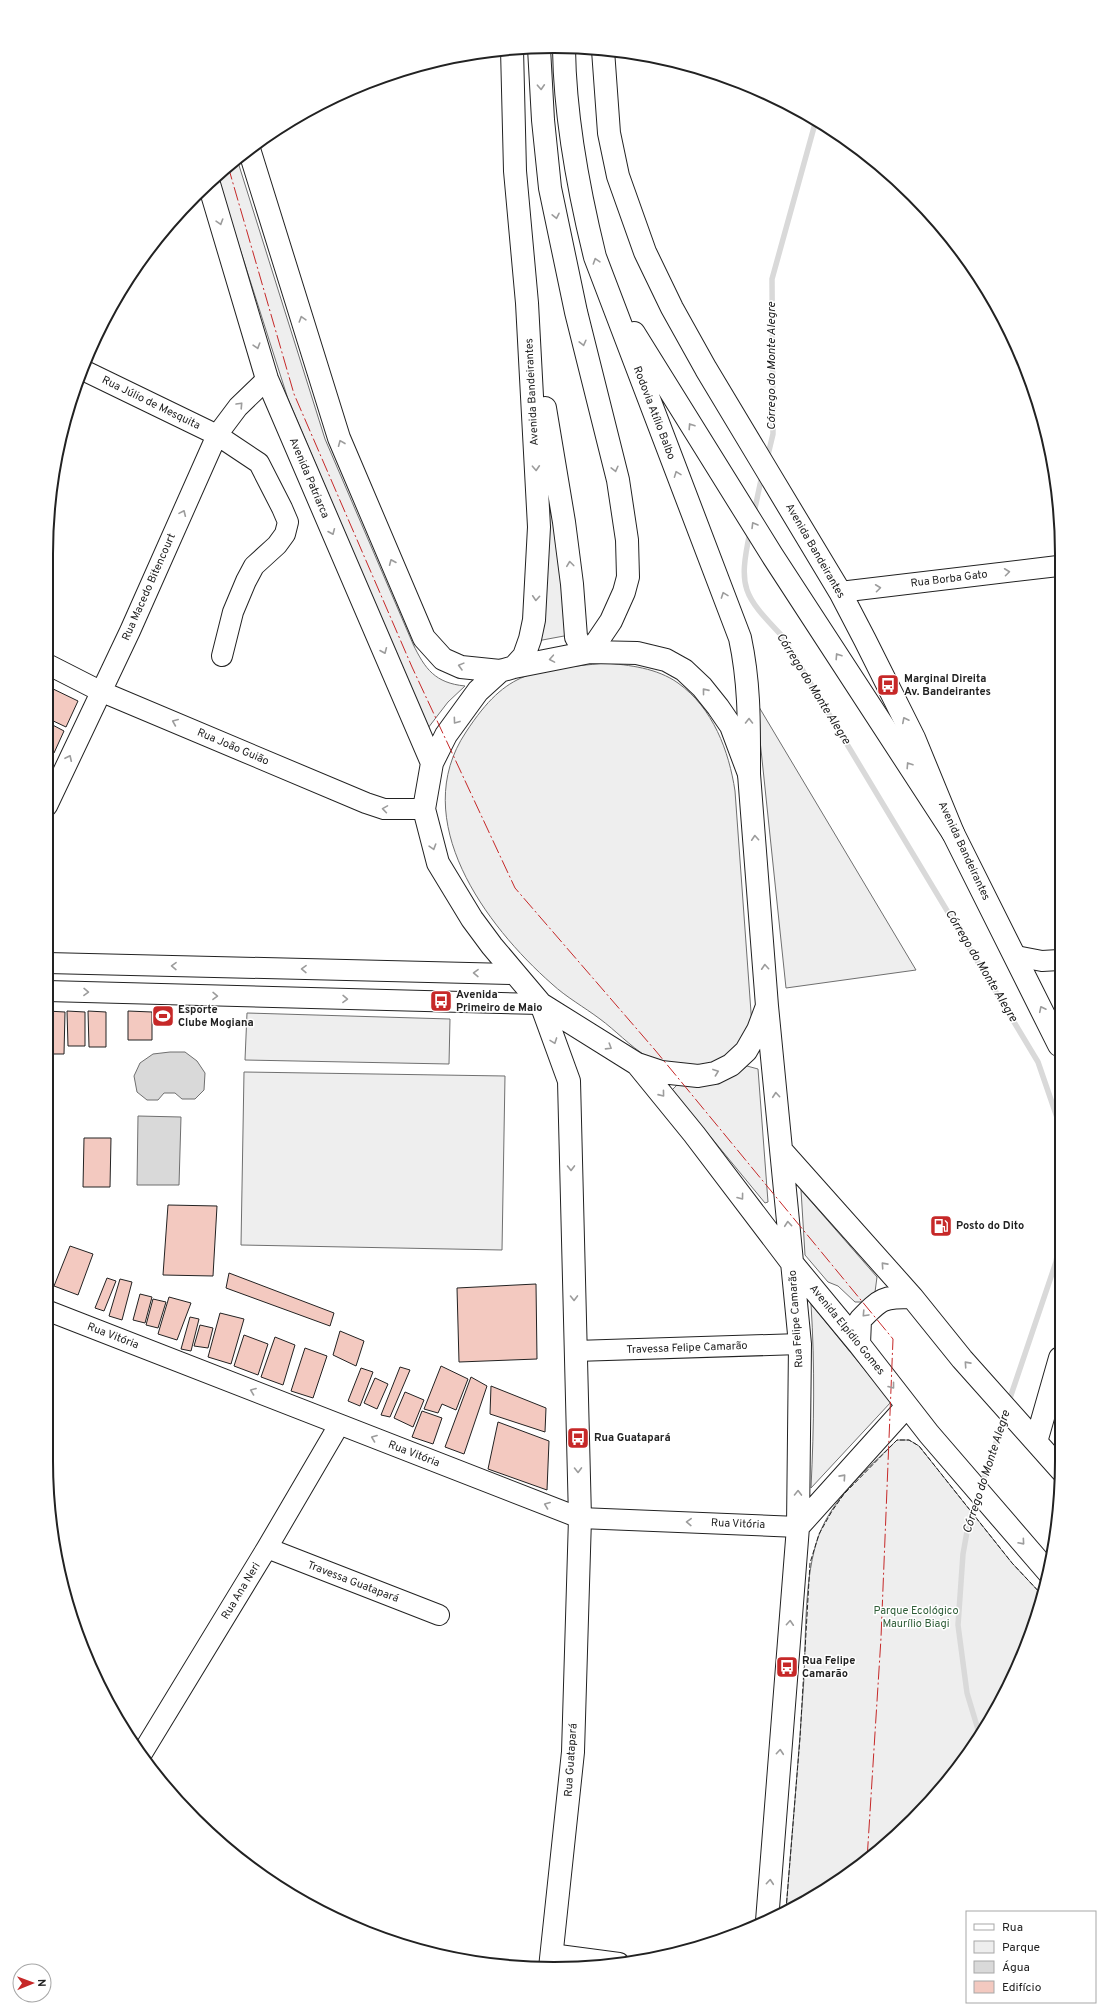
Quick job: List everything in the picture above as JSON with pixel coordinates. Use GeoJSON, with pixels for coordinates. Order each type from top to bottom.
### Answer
{"type":"FeatureCollection","features":[{"type":"Feature","properties":{"kind":"main road"},"geometry":{"type":"LineString","coordinates":[[539,53],[543,120],[550,188],[576,312],[618,480],[627,540],[628,577],[624,592],[612,621],[590,652]]}},
{"type":"Feature","properties":{"kind":"main road","name":"Rodovia Atílio Balbo"},"geometry":{"type":"LineString","coordinates":[[564,53],[571,139],[582,205],[595,257],[603,282],[740,638],[747,671],[749,699],[749,774]]}},
{"type":"Feature","properties":{"kind":"main road","name":"Avenida Bandeirantes"},"geometry":{"type":"LineString","coordinates":[[512,55],[515,171],[527,303],[539,527],[534,620],[530,639],[524,656],[478,691],[446,735],[432,763],[424,809],[438,863],[472,919],[515,974],[541,1004],[637,1064]]}},
{"type":"Feature","properties":{"kind":"main road","name":"Avenida Bandeirantes"},"geometry":{"type":"LineString","coordinates":[[603,56],[609,133],[618,176],[630,214],[645,252],[672,308],[840,592],[914,738],[953,833],[1055,1034]]}},
{"type":"Feature","properties":{"kind":"main road"},"geometry":{"type":"LineString","coordinates":[[251,156],[339,438],[424,638],[443,659],[461,667],[507,669],[590,652],[637,653],[666,660],[684,670],[702,687],[731,726],[749,774],[768,1006],[758,1030],[746,1051],[731,1064],[715,1073],[698,1076],[682,1075],[661,1072],[637,1064]]}},
{"type":"Feature","properties":{"kind":"main road","name":"Avenida Patriarca"},"geometry":{"type":"LineString","coordinates":[[211,190],[267,379],[432,763]]}},
{"type":"Feature","properties":{"kind":"main road"},"geometry":{"type":"LineString","coordinates":[[603,282],[668,390],[736,494],[772,555],[953,833]]}},
{"type":"Feature","properties":{"kind":"main road","name":"Avenida Bandeirantes"},"geometry":{"type":"LineString","coordinates":[[527,303],[564,522],[572,584],[576,637],[581,646],[590,652]]}},
{"type":"Feature","properties":{"kind":"main road","name":"Rua Guatapará"},"geometry":{"type":"LineString","coordinates":[[541,1004],[569,1081],[580,1518],[573,1752],[551,1961]]}},
{"type":"Feature","properties":{"kind":"main road","name":"Rua Felipe Camarão"},"geometry":{"type":"LineString","coordinates":[[768,1006],[800,1344],[798,1527],[768,1914]]}},
{"type":"Feature","properties":{"kind":"main road","name":"Avenida Elpídio Gomes"},"geometry":{"type":"LineString","coordinates":[[637,1064],[694,1134],[792,1263],[859,1344],[907,1406],[1043,1567]]}},
{"type":"Feature","properties":{"kind":"main road"},"geometry":{"type":"LineString","coordinates":[[781,1150],[912,1297],[1055,1463]]}},
{"type":"Feature","properties":{"kind":"main road"},"geometry":{"type":"LineString","coordinates":[[859,1344],[860,1320],[874,1306],[888,1297],[912,1297]]}},
{"type":"Feature","properties":{"kind":"main road"},"geometry":{"type":"LineString","coordinates":[[1036,1442],[1055,1376]]}},
{"type":"Feature","properties":{"kind":"main road"},"geometry":{"type":"LineString","coordinates":[[798,1527],[907,1406]]}},
{"type":"Feature","properties":{"kind":"street","name":"Rua Júlio de Mesquita"},"geometry":{"type":"LineString","coordinates":[[87,372],[217,435],[259,463],[282,508],[288,522],[285,534],[277,546],[254,566],[246,581],[233,612],[222,656]]}},
{"type":"Feature","properties":{"kind":"street","name":"Rua Macedo Bitencourt"},"geometry":{"type":"LineString","coordinates":[[53,793],[100,691],[130,631],[217,435],[238,407],[267,379]]}},
{"type":"Feature","properties":{"kind":"street","name":"Rua Borba Gato"},"geometry":{"type":"LineString","coordinates":[[840,592],[1055,566]]}},
{"type":"Feature","properties":{"kind":"street","name":"Rua João Guião"},"geometry":{"type":"LineString","coordinates":[[53,667],[100,691],[366,804],[384,809],[424,809]]}},
{"type":"Feature","properties":{"kind":"street"},"geometry":{"type":"LineString","coordinates":[[1016,956],[1042,961],[1055,960]]}},
{"type":"Feature","properties":{"kind":"street"},"geometry":{"type":"LineString","coordinates":[[53,963],[515,974]]}},
{"type":"Feature","properties":{"kind":"street"},"geometry":{"type":"LineString","coordinates":[[53,992],[541,1004]]}},
{"type":"Feature","properties":{"kind":"street","name":"Rua Vitória"},"geometry":{"type":"LineString","coordinates":[[53,1313],[580,1518],[798,1527]]}},
{"type":"Feature","properties":{"kind":"street","name":"Travessa Felipe Camarão"},"geometry":{"type":"LineString","coordinates":[[575,1351],[800,1344]]}},
{"type":"Feature","properties":{"kind":"street","name":"Rua Ana Neri"},"geometry":{"type":"LineString","coordinates":[[145,1749],[267,1548],[339,1425]]}},
{"type":"Feature","properties":{"kind":"street","name":"Travessa Guatapará"},"geometry":{"type":"LineString","coordinates":[[267,1548],[439,1615]]}},
{"type":"Feature","properties":{"kind":"street"},"geometry":{"type":"LineString","coordinates":[[551,1961],[569,1962]]}},
{"type":"Feature","properties":{"kind":"green space"},"geometry":{"type":"Polygon","coordinates":[[[239,165],[325,439],[413,644],[422,661],[432,673],[446,682],[465,686],[448,702],[428,728],[288,399],[219,182],[239,165]]]}},
{"type":"Feature","properties":{"kind":"green space"},"geometry":{"type":"Polygon","coordinates":[[[550,485],[566,634],[564,636],[537,641],[547,574],[550,485]]]}},
{"type":"Feature","properties":{"kind":"green space"},"geometry":{"type":"Polygon","coordinates":[[[605,663],[643,668],[661,674],[678,683],[701,705],[710,718],[724,746],[735,791],[752,1026],[730,1053],[717,1061],[698,1065],[685,1065],[664,1062],[646,1056],[634,1048],[600,1019],[557,989],[502,933],[480,902],[462,869],[450,835],[445,800],[450,766],[466,732],[495,695],[510,684],[525,676],[541,671],[605,663]]]}},
{"type":"Feature","properties":{"kind":"green space"},"geometry":{"type":"Polygon","coordinates":[[[756,702],[916,970],[786,988],[756,702]]]}},
{"type":"Feature","properties":{"kind":"green space"},"geometry":{"type":"Polygon","coordinates":[[[247,1013],[450,1019],[449,1064],[245,1060],[247,1013]]]}},
{"type":"Feature","properties":{"kind":"green space"},"geometry":{"type":"Polygon","coordinates":[[[747,1066],[758,1069],[768,1202],[765,1203],[672,1090],[677,1085],[705,1084],[722,1080],[739,1072],[747,1066]]]}},
{"type":"Feature","properties":{"kind":"green space"},"geometry":{"type":"Polygon","coordinates":[[[244,1072],[505,1076],[502,1250],[241,1245],[244,1072]]]}},
{"type":"Feature","properties":{"kind":"green space"},"geometry":{"type":"Polygon","coordinates":[[[801,1190],[877,1277],[875,1292],[863,1302],[855,1302],[838,1286],[828,1282],[805,1255],[801,1190]]]}},
{"type":"Feature","properties":{"kind":"green space"},"geometry":{"type":"Polygon","coordinates":[[[811,1304],[891,1402],[811,1488],[814,1396],[811,1304]]]}},
{"type":"Feature","properties":{"kind":"green space","name":"Parque Ecológico Maurílio Biagi"},"geometry":{"type":"Polygon","coordinates":[[[897,1440],[909,1440],[919,1446],[1012,1563],[1038,1591],[1017,1653],[988,1712],[971,1739],[931,1791],[884,1838],[859,1858],[832,1878],[786,1904],[804,1678],[808,1586],[814,1551],[825,1521],[833,1508],[864,1472],[897,1440]]]}},
{"type":"Feature","properties":{"kind":"water"},"geometry":{"type":"Polygon","coordinates":[[[185,1052],[197,1061],[205,1073],[204,1090],[195,1099],[182,1099],[175,1093],[164,1093],[158,1100],[147,1100],[137,1092],[134,1076],[140,1063],[153,1054],[185,1052]]]}},
{"type":"Feature","properties":{"kind":"water"},"geometry":{"type":"Polygon","coordinates":[[[138,1116],[181,1117],[179,1185],[137,1185],[138,1116]]]}},
{"type":"Feature","properties":{"kind":"building"},"geometry":{"type":"Polygon","coordinates":[[[53,689],[78,701],[66,727],[53,721],[53,689]]]}},
{"type":"Feature","properties":{"kind":"building"},"geometry":{"type":"Polygon","coordinates":[[[53,725],[64,731],[53,753],[53,725]]]}},
{"type":"Feature","properties":{"kind":"building"},"geometry":{"type":"Polygon","coordinates":[[[53,1011],[65,1012],[64,1054],[53,1054],[53,1011]]]}},
{"type":"Feature","properties":{"kind":"building"},"geometry":{"type":"Polygon","coordinates":[[[67,1011],[85,1012],[85,1046],[68,1046],[67,1011]]]}},
{"type":"Feature","properties":{"kind":"building"},"geometry":{"type":"Polygon","coordinates":[[[88,1011],[106,1012],[106,1047],[89,1047],[88,1011]]]}},
{"type":"Feature","properties":{"kind":"building"},"geometry":{"type":"Polygon","coordinates":[[[128,1011],[152,1012],[152,1040],[128,1040],[128,1011]]]}},
{"type":"Feature","properties":{"kind":"building"},"geometry":{"type":"Polygon","coordinates":[[[84,1138],[111,1138],[110,1187],[83,1187],[84,1138]]]}},
{"type":"Feature","properties":{"kind":"building"},"geometry":{"type":"Polygon","coordinates":[[[168,1205],[217,1206],[213,1276],[163,1275],[168,1205]]]}},
{"type":"Feature","properties":{"kind":"building"},"geometry":{"type":"Polygon","coordinates":[[[70,1246],[93,1254],[78,1295],[54,1286],[70,1246]]]}},
{"type":"Feature","properties":{"kind":"building"},"geometry":{"type":"Polygon","coordinates":[[[229,1273],[334,1313],[330,1326],[226,1288],[229,1273]]]}},
{"type":"Feature","properties":{"kind":"building"},"geometry":{"type":"Polygon","coordinates":[[[107,1278],[116,1281],[104,1311],[95,1308],[107,1278]]]}},
{"type":"Feature","properties":{"kind":"building"},"geometry":{"type":"Polygon","coordinates":[[[120,1279],[132,1282],[122,1320],[109,1316],[120,1279]]]}},
{"type":"Feature","properties":{"kind":"building"},"geometry":{"type":"Polygon","coordinates":[[[536,1284],[537,1359],[459,1362],[457,1288],[536,1284]]]}},
{"type":"Feature","properties":{"kind":"building"},"geometry":{"type":"Polygon","coordinates":[[[140,1294],[152,1297],[145,1323],[133,1320],[140,1294]]]}},
{"type":"Feature","properties":{"kind":"building"},"geometry":{"type":"Polygon","coordinates":[[[169,1297],[191,1303],[177,1340],[158,1334],[169,1297]]]}},
{"type":"Feature","properties":{"kind":"building"},"geometry":{"type":"Polygon","coordinates":[[[153,1299],[166,1302],[158,1328],[146,1325],[153,1299]]]}},
{"type":"Feature","properties":{"kind":"building"},"geometry":{"type":"Polygon","coordinates":[[[220,1313],[244,1319],[231,1364],[208,1357],[220,1313]]]}},
{"type":"Feature","properties":{"kind":"building"},"geometry":{"type":"Polygon","coordinates":[[[190,1317],[199,1319],[191,1351],[181,1349],[190,1317]]]}},
{"type":"Feature","properties":{"kind":"building"},"geometry":{"type":"Polygon","coordinates":[[[200,1325],[213,1328],[208,1348],[194,1346],[200,1325]]]}},
{"type":"Feature","properties":{"kind":"building"},"geometry":{"type":"Polygon","coordinates":[[[340,1331],[364,1341],[356,1366],[333,1355],[340,1331]]]}},
{"type":"Feature","properties":{"kind":"building"},"geometry":{"type":"Polygon","coordinates":[[[244,1335],[268,1344],[258,1375],[234,1366],[244,1335]]]}},
{"type":"Feature","properties":{"kind":"building"},"geometry":{"type":"Polygon","coordinates":[[[275,1337],[295,1345],[283,1385],[261,1377],[275,1337]]]}},
{"type":"Feature","properties":{"kind":"building"},"geometry":{"type":"Polygon","coordinates":[[[305,1348],[327,1356],[313,1398],[291,1391],[305,1348]]]}},
{"type":"Feature","properties":{"kind":"building"},"geometry":{"type":"Polygon","coordinates":[[[441,1366],[468,1379],[456,1410],[442,1404],[438,1413],[424,1409],[441,1366]]]}},
{"type":"Feature","properties":{"kind":"building"},"geometry":{"type":"Polygon","coordinates":[[[400,1367],[410,1370],[390,1417],[381,1415],[400,1367]]]}},
{"type":"Feature","properties":{"kind":"building"},"geometry":{"type":"Polygon","coordinates":[[[361,1368],[373,1372],[360,1406],[348,1401],[361,1368]]]}},
{"type":"Feature","properties":{"kind":"building"},"geometry":{"type":"Polygon","coordinates":[[[471,1377],[487,1386],[464,1454],[445,1447],[471,1377]]]}},
{"type":"Feature","properties":{"kind":"building"},"geometry":{"type":"Polygon","coordinates":[[[375,1378],[388,1384],[377,1409],[364,1403],[375,1378]]]}},
{"type":"Feature","properties":{"kind":"building"},"geometry":{"type":"Polygon","coordinates":[[[491,1386],[546,1408],[545,1432],[490,1414],[491,1386]]]}},
{"type":"Feature","properties":{"kind":"building"},"geometry":{"type":"Polygon","coordinates":[[[405,1392],[424,1400],[413,1427],[394,1418],[405,1392]]]}},
{"type":"Feature","properties":{"kind":"building"},"geometry":{"type":"Polygon","coordinates":[[[422,1411],[442,1418],[433,1444],[412,1437],[422,1411]]]}},
{"type":"Feature","properties":{"kind":"building"},"geometry":{"type":"Polygon","coordinates":[[[498,1422],[549,1441],[547,1490],[488,1469],[498,1422]]]}},
{"type":"Feature","properties":{"kind":"waterway","name":"Córrego do Monte Alegre"},"geometry":{"type":"LineString","coordinates":[[767,459],[773,434],[772,279],[814,126]]}},
{"type":"Feature","properties":{"kind":"waterway","name":"Córrego do Monte Alegre"},"geometry":{"type":"LineString","coordinates":[[754,513],[762,475]]}},
{"type":"Feature","properties":{"kind":"waterway","name":"Córrego do Monte Alegre"},"geometry":{"type":"LineString","coordinates":[[750,532],[744,566],[747,590],[752,600],[782,636],[1038,1062],[1055,1111]]}},
{"type":"Feature","properties":{"kind":"waterway","name":"Córrego do Monte Alegre"},"geometry":{"type":"LineString","coordinates":[[1008,1404],[1055,1265]]}},
{"type":"Feature","properties":{"kind":"waterway","name":"Córrego do Monte Alegre"},"geometry":{"type":"LineString","coordinates":[[981,1487],[1005,1416]]}},
{"type":"Feature","properties":{"kind":"waterway","name":"Córrego do Monte Alegre"},"geometry":{"type":"LineString","coordinates":[[978,1497],[968,1526],[963,1554],[958,1625],[967,1693],[978,1728]]}},
{"type":"Feature","properties":{"kind":"fence"},"geometry":{"type":"LineString","coordinates":[[786,1904],[800,1738],[810,1563],[819,1534],[844,1494],[897,1440],[909,1440],[919,1446],[1012,1563],[1038,1591]]}},
{"type":"Feature","properties":{"kind":"power"},"geometry":{"type":"LineString","coordinates":[[230,172],[294,394],[412,667],[515,888],[655,1050],[893,1339],[881,1638],[868,1851]]}},
{"type":"Feature","properties":{"kind":"place","name":"Marginal Direita Av. Bandeirantes"},"geometry":{"type":"Point","coordinates":[888,685]}},
{"type":"Feature","properties":{"kind":"place","name":"Avenida Primeiro de Maio"},"geometry":{"type":"Point","coordinates":[441,1001]}},
{"type":"Feature","properties":{"kind":"place","name":"Esporte Clube Mogiana"},"geometry":{"type":"Point","coordinates":[163,1016]}},
{"type":"Feature","properties":{"kind":"place","name":"Posto do Dito"},"geometry":{"type":"Point","coordinates":[941,1226]}},
{"type":"Feature","properties":{"kind":"place","name":"Rua Guatapará"},"geometry":{"type":"Point","coordinates":[578,1438]}},
{"type":"Feature","properties":{"kind":"place","name":"Rua Felipe Camarão"},"geometry":{"type":"Point","coordinates":[787,1667]}}]}
